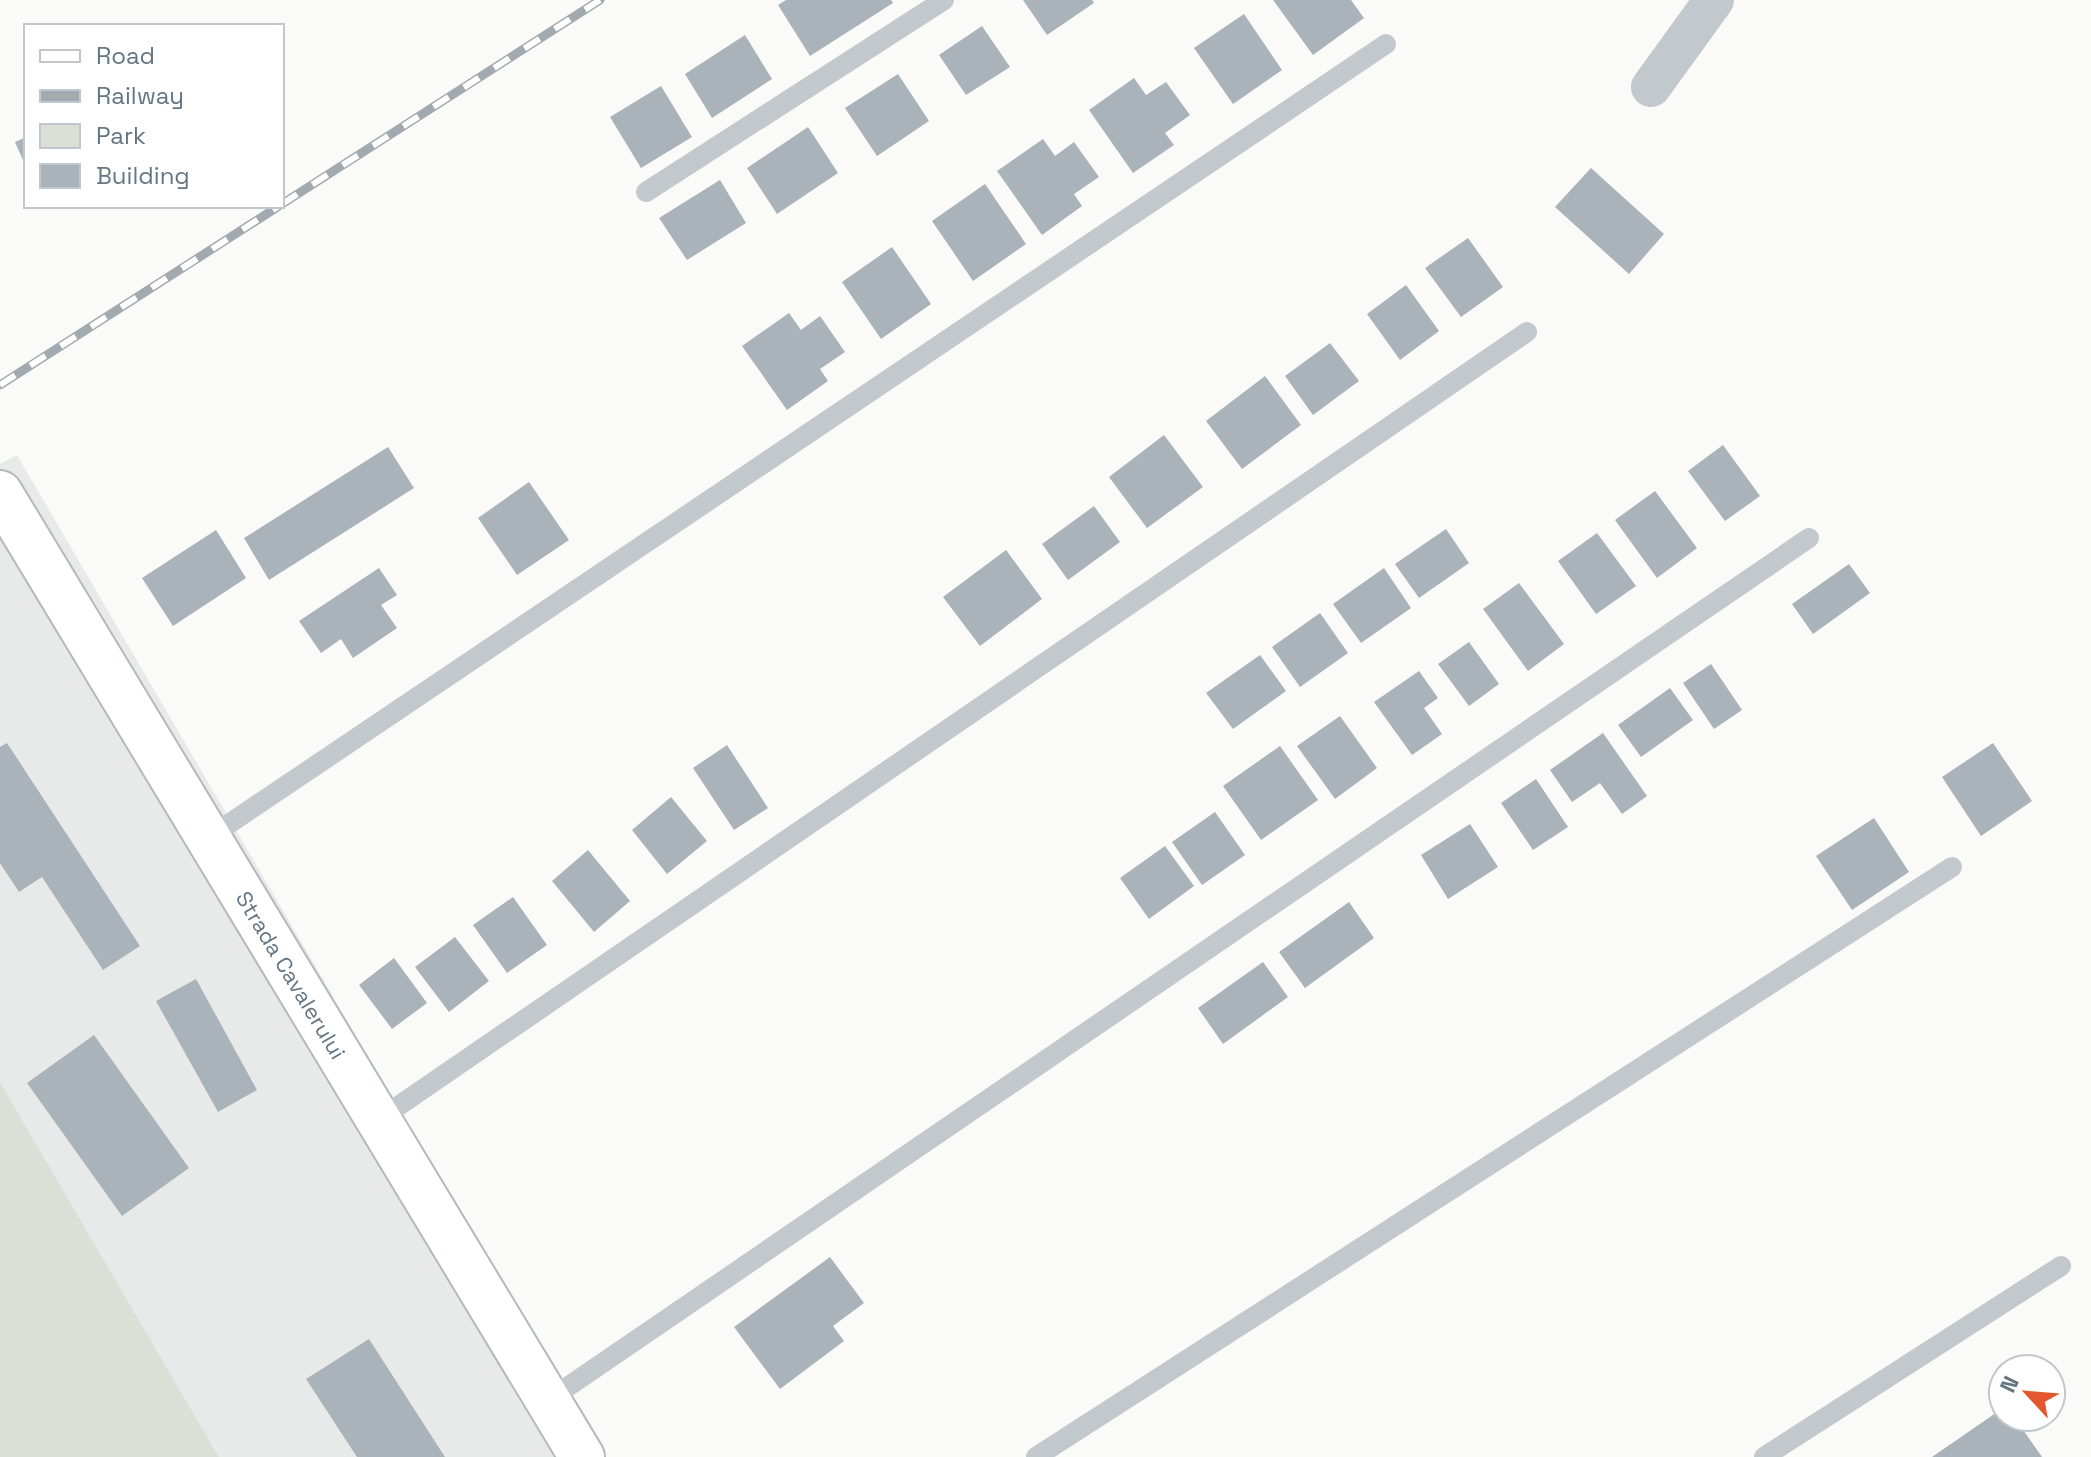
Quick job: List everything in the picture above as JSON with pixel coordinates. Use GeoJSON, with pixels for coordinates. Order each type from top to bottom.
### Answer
{"type":"FeatureCollection","features":[{"type":"Feature","properties":{"kind":"main road","name":"Strada Cavalerului"},"geometry":{"type":"LineString","coordinates":[[0,493],[582,1457]]}},
{"type":"Feature","properties":{"kind":"street"},"geometry":{"type":"LineString","coordinates":[[1651,87],[1714,0]]}},
{"type":"Feature","properties":{"kind":"lane"},"geometry":{"type":"LineString","coordinates":[[646,192],[944,0]]}},
{"type":"Feature","properties":{"kind":"lane"},"geometry":{"type":"LineString","coordinates":[[208,838],[1386,44]]}},
{"type":"Feature","properties":{"kind":"lane"},"geometry":{"type":"LineString","coordinates":[[378,1120],[1527,332]]}},
{"type":"Feature","properties":{"kind":"lane"},"geometry":{"type":"LineString","coordinates":[[547,1401],[1809,538]]}},
{"type":"Feature","properties":{"kind":"lane"},"geometry":{"type":"LineString","coordinates":[[1036,1457],[1952,867]]}},
{"type":"Feature","properties":{"kind":"lane"},"geometry":{"type":"LineString","coordinates":[[1764,1457],[2061,1266]]}},
{"type":"Feature","properties":{"kind":"shaded area"},"geometry":{"type":"Polygon","coordinates":[[[17,455],[602,1457],[219,1457],[0,1082],[0,464],[17,455]]]}},
{"type":"Feature","properties":{"kind":"green space"},"geometry":{"type":"Polygon","coordinates":[[[0,1082],[191,1409],[219,1457],[0,1457],[0,1082]]]}},
{"type":"Feature","properties":{"kind":"building"},"geometry":{"type":"Polygon","coordinates":[[[786,0],[891,0],[893,3],[810,56],[778,5],[786,0]]]}},
{"type":"Feature","properties":{"kind":"building"},"geometry":{"type":"Polygon","coordinates":[[[1023,0],[1092,0],[1094,3],[1047,35],[1023,0]]]}},
{"type":"Feature","properties":{"kind":"building"},"geometry":{"type":"Polygon","coordinates":[[[1273,0],[1351,0],[1364,18],[1313,55],[1273,0]]]}},
{"type":"Feature","properties":{"kind":"building"},"geometry":{"type":"Polygon","coordinates":[[[1244,14],[1282,70],[1233,104],[1194,48],[1244,14]]]}},
{"type":"Feature","properties":{"kind":"building"},"geometry":{"type":"Polygon","coordinates":[[[982,26],[1010,67],[966,95],[939,55],[982,26]]]}},
{"type":"Feature","properties":{"kind":"building"},"geometry":{"type":"Polygon","coordinates":[[[745,35],[772,79],[712,118],[685,74],[745,35]]]}},
{"type":"Feature","properties":{"kind":"building"},"geometry":{"type":"Polygon","coordinates":[[[898,74],[929,121],[877,156],[845,108],[898,74]]]}},
{"type":"Feature","properties":{"kind":"building"},"geometry":{"type":"Polygon","coordinates":[[[1134,78],[1146,95],[1166,82],[1190,115],[1165,133],[1174,145],[1133,173],[1089,110],[1134,78]]]}},
{"type":"Feature","properties":{"kind":"building"},"geometry":{"type":"Polygon","coordinates":[[[661,86],[692,137],[641,168],[610,117],[661,86]]]}},
{"type":"Feature","properties":{"kind":"building"},"geometry":{"type":"Polygon","coordinates":[[[808,127],[838,173],[777,214],[747,168],[808,127]]]}},
{"type":"Feature","properties":{"kind":"building"},"geometry":{"type":"Polygon","coordinates":[[[24,138],[24,162],[15,142],[24,138]]]}},
{"type":"Feature","properties":{"kind":"building"},"geometry":{"type":"Polygon","coordinates":[[[1043,139],[1055,156],[1074,142],[1099,177],[1074,194],[1082,206],[1042,235],[997,171],[1043,139]]]}},
{"type":"Feature","properties":{"kind":"building"},"geometry":{"type":"Polygon","coordinates":[[[1591,168],[1664,234],[1629,274],[1555,207],[1591,168]]]}},
{"type":"Feature","properties":{"kind":"building"},"geometry":{"type":"Polygon","coordinates":[[[720,180],[746,223],[687,260],[659,218],[720,180]]]}},
{"type":"Feature","properties":{"kind":"building"},"geometry":{"type":"Polygon","coordinates":[[[985,184],[1026,244],[973,281],[932,221],[985,184]]]}},
{"type":"Feature","properties":{"kind":"building"},"geometry":{"type":"Polygon","coordinates":[[[1468,238],[1503,287],[1461,317],[1425,268],[1468,238]]]}},
{"type":"Feature","properties":{"kind":"building"},"geometry":{"type":"Polygon","coordinates":[[[892,247],[931,304],[881,339],[842,282],[892,247]]]}},
{"type":"Feature","properties":{"kind":"building"},"geometry":{"type":"Polygon","coordinates":[[[1406,285],[1439,331],[1400,360],[1367,314],[1406,285]]]}},
{"type":"Feature","properties":{"kind":"building"},"geometry":{"type":"Polygon","coordinates":[[[789,313],[801,330],[820,316],[845,352],[820,369],[828,381],[787,410],[742,346],[789,313]]]}},
{"type":"Feature","properties":{"kind":"building"},"geometry":{"type":"Polygon","coordinates":[[[1330,343],[1359,381],[1313,415],[1285,376],[1330,343]]]}},
{"type":"Feature","properties":{"kind":"building"},"geometry":{"type":"Polygon","coordinates":[[[1265,376],[1301,425],[1242,469],[1206,421],[1265,376]]]}},
{"type":"Feature","properties":{"kind":"building"},"geometry":{"type":"Polygon","coordinates":[[[1164,435],[1203,487],[1147,528],[1109,477],[1164,435]]]}},
{"type":"Feature","properties":{"kind":"building"},"geometry":{"type":"Polygon","coordinates":[[[1723,445],[1760,496],[1725,521],[1688,471],[1723,445]]]}},
{"type":"Feature","properties":{"kind":"building"},"geometry":{"type":"Polygon","coordinates":[[[388,447],[414,488],[269,580],[244,538],[388,447]]]}},
{"type":"Feature","properties":{"kind":"building"},"geometry":{"type":"Polygon","coordinates":[[[529,482],[569,540],[517,575],[478,518],[529,482]]]}},
{"type":"Feature","properties":{"kind":"building"},"geometry":{"type":"Polygon","coordinates":[[[1655,491],[1697,548],[1657,578],[1615,520],[1655,491]]]}},
{"type":"Feature","properties":{"kind":"building"},"geometry":{"type":"Polygon","coordinates":[[[1094,506],[1120,542],[1068,580],[1042,544],[1094,506]]]}},
{"type":"Feature","properties":{"kind":"building"},"geometry":{"type":"Polygon","coordinates":[[[1446,529],[1469,563],[1419,598],[1395,564],[1446,529]]]}},
{"type":"Feature","properties":{"kind":"building"},"geometry":{"type":"Polygon","coordinates":[[[216,530],[246,578],[173,626],[142,578],[216,530]]]}},
{"type":"Feature","properties":{"kind":"building"},"geometry":{"type":"Polygon","coordinates":[[[1597,533],[1636,586],[1596,614],[1558,561],[1597,533]]]}},
{"type":"Feature","properties":{"kind":"building"},"geometry":{"type":"Polygon","coordinates":[[[1006,550],[1042,599],[980,646],[943,597],[1006,550]]]}},
{"type":"Feature","properties":{"kind":"building"},"geometry":{"type":"Polygon","coordinates":[[[1849,564],[1870,593],[1813,634],[1792,604],[1849,564]]]}},
{"type":"Feature","properties":{"kind":"building"},"geometry":{"type":"Polygon","coordinates":[[[379,568],[397,595],[381,605],[397,628],[353,658],[341,639],[321,653],[299,621],[379,568]]]}},
{"type":"Feature","properties":{"kind":"building"},"geometry":{"type":"Polygon","coordinates":[[[1384,568],[1411,608],[1361,643],[1333,604],[1384,568]]]}},
{"type":"Feature","properties":{"kind":"building"},"geometry":{"type":"Polygon","coordinates":[[[1519,583],[1564,644],[1528,671],[1483,609],[1519,583]]]}},
{"type":"Feature","properties":{"kind":"building"},"geometry":{"type":"Polygon","coordinates":[[[1320,613],[1348,653],[1300,687],[1272,647],[1320,613]]]}},
{"type":"Feature","properties":{"kind":"building"},"geometry":{"type":"Polygon","coordinates":[[[1469,642],[1499,684],[1469,706],[1438,664],[1469,642]]]}},
{"type":"Feature","properties":{"kind":"building"},"geometry":{"type":"Polygon","coordinates":[[[1260,655],[1286,691],[1233,729],[1206,693],[1260,655]]]}},
{"type":"Feature","properties":{"kind":"building"},"geometry":{"type":"Polygon","coordinates":[[[1711,664],[1742,710],[1714,729],[1683,683],[1711,664]]]}},
{"type":"Feature","properties":{"kind":"building"},"geometry":{"type":"Polygon","coordinates":[[[1419,671],[1438,698],[1424,708],[1442,734],[1412,755],[1374,702],[1419,671]]]}},
{"type":"Feature","properties":{"kind":"building"},"geometry":{"type":"Polygon","coordinates":[[[1670,688],[1693,720],[1641,757],[1618,725],[1670,688]]]}},
{"type":"Feature","properties":{"kind":"building"},"geometry":{"type":"Polygon","coordinates":[[[1340,716],[1377,768],[1335,799],[1297,746],[1340,716]]]}},
{"type":"Feature","properties":{"kind":"building"},"geometry":{"type":"Polygon","coordinates":[[[1603,733],[1647,796],[1622,814],[1600,783],[1572,802],[1550,770],[1603,733]]]}},
{"type":"Feature","properties":{"kind":"building"},"geometry":{"type":"Polygon","coordinates":[[[7,743],[140,946],[103,970],[42,877],[19,892],[0,863],[0,747],[7,743]]]}},
{"type":"Feature","properties":{"kind":"building"},"geometry":{"type":"Polygon","coordinates":[[[1993,743],[2032,801],[1981,836],[1942,777],[1993,743]]]}},
{"type":"Feature","properties":{"kind":"building"},"geometry":{"type":"Polygon","coordinates":[[[727,745],[768,808],[734,830],[693,768],[727,745]]]}},
{"type":"Feature","properties":{"kind":"building"},"geometry":{"type":"Polygon","coordinates":[[[1280,746],[1318,800],[1261,840],[1223,786],[1280,746]]]}},
{"type":"Feature","properties":{"kind":"building"},"geometry":{"type":"Polygon","coordinates":[[[1536,779],[1568,827],[1533,850],[1501,803],[1536,779]]]}},
{"type":"Feature","properties":{"kind":"building"},"geometry":{"type":"Polygon","coordinates":[[[671,797],[707,841],[667,874],[632,830],[671,797]]]}},
{"type":"Feature","properties":{"kind":"building"},"geometry":{"type":"Polygon","coordinates":[[[1215,812],[1245,855],[1202,885],[1172,842],[1215,812]]]}},
{"type":"Feature","properties":{"kind":"building"},"geometry":{"type":"Polygon","coordinates":[[[1874,818],[1909,872],[1852,910],[1816,856],[1874,818]]]}},
{"type":"Feature","properties":{"kind":"building"},"geometry":{"type":"Polygon","coordinates":[[[1470,824],[1498,867],[1448,899],[1421,855],[1470,824]]]}},
{"type":"Feature","properties":{"kind":"building"},"geometry":{"type":"Polygon","coordinates":[[[1165,846],[1194,886],[1149,919],[1120,878],[1165,846]]]}},
{"type":"Feature","properties":{"kind":"building"},"geometry":{"type":"Polygon","coordinates":[[[588,850],[630,901],[594,932],[552,881],[588,850]]]}},
{"type":"Feature","properties":{"kind":"building"},"geometry":{"type":"Polygon","coordinates":[[[513,897],[547,945],[507,973],[473,925],[513,897]]]}},
{"type":"Feature","properties":{"kind":"building"},"geometry":{"type":"Polygon","coordinates":[[[1349,902],[1374,938],[1305,988],[1279,952],[1349,902]]]}},
{"type":"Feature","properties":{"kind":"building"},"geometry":{"type":"Polygon","coordinates":[[[455,937],[489,981],[449,1012],[415,967],[455,937]]]}},
{"type":"Feature","properties":{"kind":"building"},"geometry":{"type":"Polygon","coordinates":[[[394,958],[427,1003],[392,1029],[359,985],[394,958]]]}},
{"type":"Feature","properties":{"kind":"building"},"geometry":{"type":"Polygon","coordinates":[[[1263,962],[1288,997],[1223,1044],[1198,1008],[1263,962]]]}},
{"type":"Feature","properties":{"kind":"building"},"geometry":{"type":"Polygon","coordinates":[[[196,979],[257,1090],[218,1112],[156,1001],[196,979]]]}},
{"type":"Feature","properties":{"kind":"building"},"geometry":{"type":"Polygon","coordinates":[[[94,1035],[189,1168],[122,1216],[27,1083],[94,1035]]]}},
{"type":"Feature","properties":{"kind":"building"},"geometry":{"type":"Polygon","coordinates":[[[830,1257],[864,1303],[833,1326],[844,1341],[780,1389],[734,1327],[830,1257]]]}},
{"type":"Feature","properties":{"kind":"building"},"geometry":{"type":"Polygon","coordinates":[[[369,1339],[445,1457],[357,1457],[306,1379],[369,1339]]]}},
{"type":"Feature","properties":{"kind":"building"},"geometry":{"type":"Polygon","coordinates":[[[1987,1419],[1987,1433],[2025,1433],[2042,1457],[1932,1457],[1987,1419]]]}},
{"type":"Feature","properties":{"kind":"railway"},"geometry":{"type":"LineString","coordinates":[[284,203],[600,0]]}},
{"type":"Feature","properties":{"kind":"railway"},"geometry":{"type":"LineString","coordinates":[[0,385],[276,208]]}}]}
